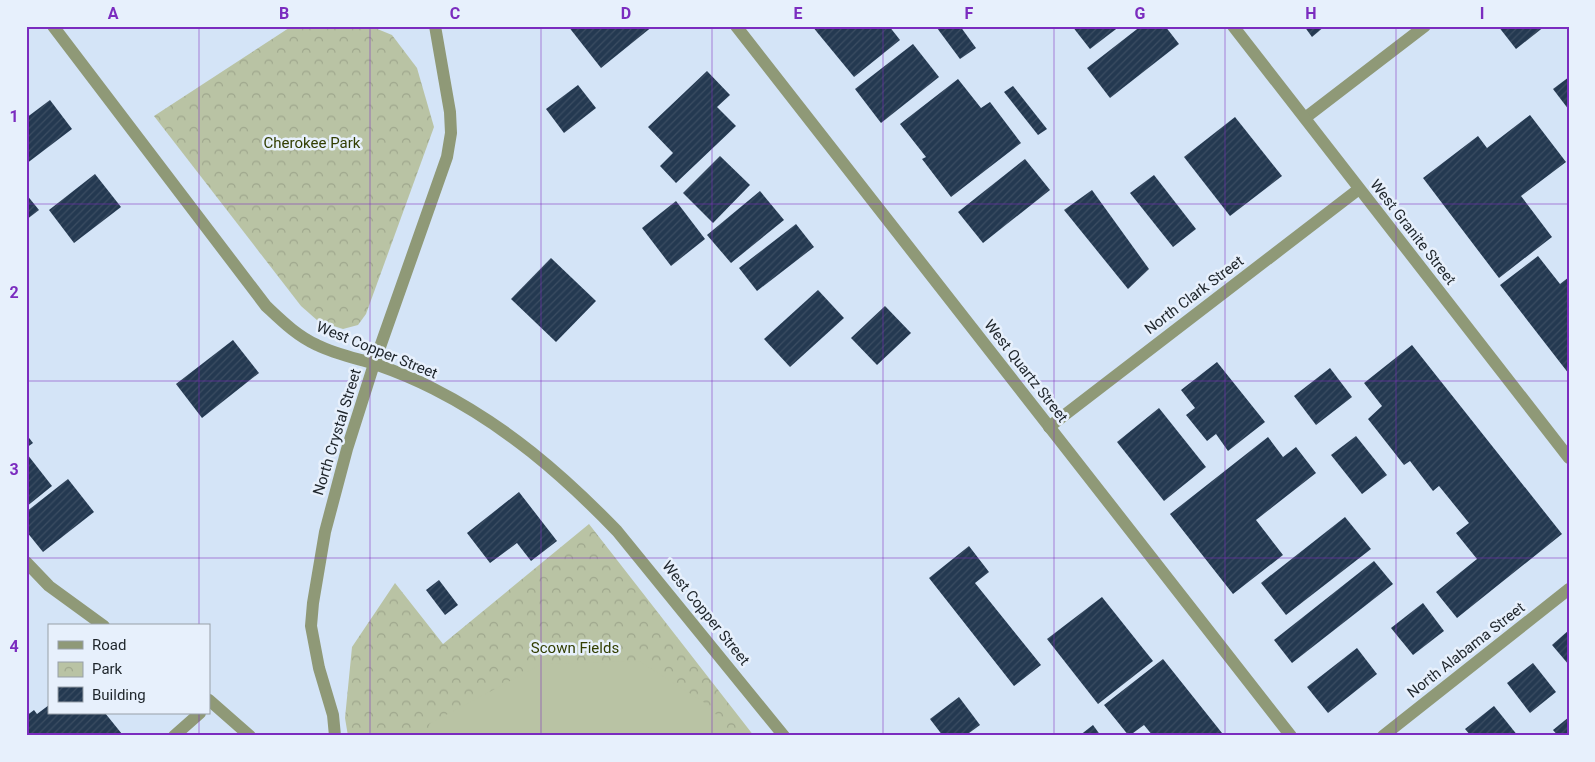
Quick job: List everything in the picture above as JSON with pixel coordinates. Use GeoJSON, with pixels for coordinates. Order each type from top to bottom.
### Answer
{"type":"FeatureCollection","features":[{"type":"Feature","properties":{"kind":"street","name":"West Copper Street"},"geometry":{"type":"LineString","coordinates":[[53,26],[266,306],[286,325],[317,346],[406,376],[471,410],[505,432],[556,471],[617,530],[784,736]]}},
{"type":"Feature","properties":{"kind":"street","name":"North Crystal Street"},"geometry":{"type":"LineString","coordinates":[[335,736],[334,714],[319,668],[311,626],[313,602],[324,532],[347,449],[374,364],[447,157],[451,133],[450,112],[435,26]]}},
{"type":"Feature","properties":{"kind":"street","name":"West Quartz Street"},"geometry":{"type":"LineString","coordinates":[[736,26],[1291,736]]}},
{"type":"Feature","properties":{"kind":"street","name":"West Granite Street"},"geometry":{"type":"LineString","coordinates":[[1233,26],[1569,458]]}},
{"type":"Feature","properties":{"kind":"street"},"geometry":{"type":"LineString","coordinates":[[1305,118],[1425,26]]}},
{"type":"Feature","properties":{"kind":"street","name":"North Clark Street"},"geometry":{"type":"LineString","coordinates":[[1048,426],[1359,189]]}},
{"type":"Feature","properties":{"kind":"street"},"geometry":{"type":"LineString","coordinates":[[26,562],[49,586],[101,624]]}},
{"type":"Feature","properties":{"kind":"street","name":"North Alabama Street"},"geometry":{"type":"LineString","coordinates":[[1383,736],[1569,589]]}},
{"type":"Feature","properties":{"kind":"street"},"geometry":{"type":"LineString","coordinates":[[210,703],[250,736]]}},
{"type":"Feature","properties":{"kind":"street"},"geometry":{"type":"LineString","coordinates":[[174,736],[199,714]]}},
{"type":"Feature","properties":{"kind":"green space","name":"Cherokee Park"},"geometry":{"type":"Polygon","coordinates":[[[292,26],[370,26],[392,35],[417,68],[434,127],[366,314],[358,325],[343,329],[318,321],[301,306],[154,116],[292,26]]]}},
{"type":"Feature","properties":{"kind":"green space","name":"Scown Fields"},"geometry":{"type":"Polygon","coordinates":[[[589,524],[754,736],[348,736],[345,718],[352,647],[395,583],[443,644],[589,524]]]}},
{"type":"Feature","properties":{"kind":"green space"},"geometry":{"type":"Polygon","coordinates":[[[639,661],[708,705],[734,736],[435,736],[429,724],[542,664],[639,661]]]}},
{"type":"Feature","properties":{"kind":"building"},"geometry":{"type":"Polygon","coordinates":[[[568,26],[653,26],[601,68],[568,26]]]}},
{"type":"Feature","properties":{"kind":"building"},"geometry":{"type":"Polygon","coordinates":[[[812,26],[889,26],[900,40],[854,77],[812,26]]]}},
{"type":"Feature","properties":{"kind":"building"},"geometry":{"type":"Polygon","coordinates":[[[939,26],[960,26],[976,48],[960,59],[937,28],[939,26]]]}},
{"type":"Feature","properties":{"kind":"building"},"geometry":{"type":"Polygon","coordinates":[[[1072,26],[1120,26],[1090,49],[1072,26]]]}},
{"type":"Feature","properties":{"kind":"building"},"geometry":{"type":"Polygon","coordinates":[[[1141,26],[1165,26],[1179,44],[1110,98],[1087,68],[1141,26]]]}},
{"type":"Feature","properties":{"kind":"building"},"geometry":{"type":"Polygon","coordinates":[[[1304,26],[1325,26],[1312,37],[1304,26]]]}},
{"type":"Feature","properties":{"kind":"building"},"geometry":{"type":"Polygon","coordinates":[[[1498,26],[1545,26],[1516,49],[1498,26]]]}},
{"type":"Feature","properties":{"kind":"building"},"geometry":{"type":"Polygon","coordinates":[[[913,44],[939,77],[881,123],[855,89],[913,44]]]}},
{"type":"Feature","properties":{"kind":"building"},"geometry":{"type":"Polygon","coordinates":[[[707,71],[730,95],[717,107],[736,126],[676,183],[660,166],[673,153],[648,127],[707,71]]]}},
{"type":"Feature","properties":{"kind":"building"},"geometry":{"type":"Polygon","coordinates":[[[1569,77],[1569,110],[1553,89],[1569,77]]]}},
{"type":"Feature","properties":{"kind":"building"},"geometry":{"type":"Polygon","coordinates":[[[958,79],[981,108],[990,102],[1021,143],[951,197],[922,159],[926,157],[900,124],[958,79]]]}},
{"type":"Feature","properties":{"kind":"building"},"geometry":{"type":"Polygon","coordinates":[[[578,85],[596,108],[564,133],[546,109],[578,85]]]}},
{"type":"Feature","properties":{"kind":"building"},"geometry":{"type":"Polygon","coordinates":[[[1013,86],[1047,129],[1038,135],[1004,92],[1013,86]]]}},
{"type":"Feature","properties":{"kind":"building"},"geometry":{"type":"Polygon","coordinates":[[[50,100],[72,129],[26,164],[26,118],[50,100]]]}},
{"type":"Feature","properties":{"kind":"building"},"geometry":{"type":"Polygon","coordinates":[[[1530,115],[1566,162],[1521,196],[1552,237],[1499,278],[1423,178],[1478,136],[1487,148],[1530,115]]]}},
{"type":"Feature","properties":{"kind":"building"},"geometry":{"type":"Polygon","coordinates":[[[1235,117],[1282,176],[1230,216],[1184,157],[1235,117]]]}},
{"type":"Feature","properties":{"kind":"building"},"geometry":{"type":"Polygon","coordinates":[[[720,156],[750,185],[713,223],[683,193],[720,156]]]}},
{"type":"Feature","properties":{"kind":"building"},"geometry":{"type":"Polygon","coordinates":[[[1025,159],[1050,190],[983,243],[958,212],[1025,159]]]}},
{"type":"Feature","properties":{"kind":"building"},"geometry":{"type":"Polygon","coordinates":[[[95,174],[121,207],[74,243],[49,210],[95,174]]]}},
{"type":"Feature","properties":{"kind":"building"},"geometry":{"type":"Polygon","coordinates":[[[1154,175],[1196,229],[1173,247],[1130,193],[1154,175]]]}},
{"type":"Feature","properties":{"kind":"building"},"geometry":{"type":"Polygon","coordinates":[[[1092,190],[1149,269],[1128,289],[1064,210],[1092,190]]]}},
{"type":"Feature","properties":{"kind":"building"},"geometry":{"type":"Polygon","coordinates":[[[760,191],[784,220],[731,263],[707,235],[760,191]]]}},
{"type":"Feature","properties":{"kind":"building"},"geometry":{"type":"Polygon","coordinates":[[[26,194],[39,210],[26,220],[26,194]]]}},
{"type":"Feature","properties":{"kind":"building"},"geometry":{"type":"Polygon","coordinates":[[[676,201],[705,239],[671,266],[642,228],[676,201]]]}},
{"type":"Feature","properties":{"kind":"building"},"geometry":{"type":"Polygon","coordinates":[[[796,224],[814,247],[757,291],[739,268],[796,224]]]}},
{"type":"Feature","properties":{"kind":"building"},"geometry":{"type":"Polygon","coordinates":[[[1538,256],[1560,284],[1569,277],[1569,374],[1500,285],[1538,256]]]}},
{"type":"Feature","properties":{"kind":"building"},"geometry":{"type":"Polygon","coordinates":[[[551,258],[596,301],[556,342],[511,299],[551,258]]]}},
{"type":"Feature","properties":{"kind":"building"},"geometry":{"type":"Polygon","coordinates":[[[818,290],[844,318],[790,367],[764,339],[818,290]]]}},
{"type":"Feature","properties":{"kind":"building"},"geometry":{"type":"Polygon","coordinates":[[[885,306],[911,333],[877,365],[851,338],[885,306]]]}},
{"type":"Feature","properties":{"kind":"building"},"geometry":{"type":"Polygon","coordinates":[[[233,340],[259,373],[202,418],[176,384],[233,340]]]}},
{"type":"Feature","properties":{"kind":"building"},"geometry":{"type":"Polygon","coordinates":[[[1412,345],[1562,534],[1457,618],[1436,592],[1477,559],[1456,533],[1469,523],[1439,486],[1433,491],[1410,461],[1404,465],[1368,419],[1382,406],[1364,383],[1412,345]]]}},
{"type":"Feature","properties":{"kind":"building"},"geometry":{"type":"Polygon","coordinates":[[[1217,362],[1265,422],[1228,451],[1216,434],[1207,441],[1186,415],[1195,408],[1181,390],[1217,362]]]}},
{"type":"Feature","properties":{"kind":"building"},"geometry":{"type":"Polygon","coordinates":[[[1330,368],[1352,397],[1316,425],[1294,396],[1330,368]]]}},
{"type":"Feature","properties":{"kind":"building"},"geometry":{"type":"Polygon","coordinates":[[[1159,408],[1206,467],[1164,501],[1117,442],[1159,408]]]}},
{"type":"Feature","properties":{"kind":"building"},"geometry":{"type":"Polygon","coordinates":[[[26,434],[33,443],[26,448],[26,434]]]}},
{"type":"Feature","properties":{"kind":"building"},"geometry":{"type":"Polygon","coordinates":[[[1356,436],[1387,475],[1362,494],[1331,455],[1356,436]]]}},
{"type":"Feature","properties":{"kind":"building"},"geometry":{"type":"Polygon","coordinates":[[[1268,437],[1283,457],[1296,447],[1316,473],[1256,520],[1283,555],[1233,594],[1170,514],[1268,437]]]}},
{"type":"Feature","properties":{"kind":"building"},"geometry":{"type":"Polygon","coordinates":[[[26,455],[52,486],[26,507],[26,455]]]}},
{"type":"Feature","properties":{"kind":"building"},"geometry":{"type":"Polygon","coordinates":[[[68,479],[94,512],[43,552],[26,531],[26,512],[68,479]]]}},
{"type":"Feature","properties":{"kind":"building"},"geometry":{"type":"Polygon","coordinates":[[[519,492],[557,541],[531,561],[517,543],[490,563],[467,533],[519,492]]]}},
{"type":"Feature","properties":{"kind":"building"},"geometry":{"type":"Polygon","coordinates":[[[1345,517],[1371,549],[1286,615],[1261,583],[1345,517]]]}},
{"type":"Feature","properties":{"kind":"building"},"geometry":{"type":"Polygon","coordinates":[[[969,546],[989,572],[975,583],[1041,665],[1014,686],[929,578],[969,546]]]}},
{"type":"Feature","properties":{"kind":"building"},"geometry":{"type":"Polygon","coordinates":[[[1374,561],[1393,584],[1292,663],[1274,640],[1374,561]]]}},
{"type":"Feature","properties":{"kind":"building"},"geometry":{"type":"Polygon","coordinates":[[[439,580],[458,605],[445,615],[426,590],[439,580]]]}},
{"type":"Feature","properties":{"kind":"building"},"geometry":{"type":"Polygon","coordinates":[[[1102,597],[1153,661],[1098,704],[1047,639],[1102,597]]]}},
{"type":"Feature","properties":{"kind":"building"},"geometry":{"type":"Polygon","coordinates":[[[1423,603],[1444,631],[1413,655],[1391,628],[1423,603]]]}},
{"type":"Feature","properties":{"kind":"building"},"geometry":{"type":"Polygon","coordinates":[[[1569,630],[1569,665],[1552,645],[1569,630]]]}},
{"type":"Feature","properties":{"kind":"building"},"geometry":{"type":"Polygon","coordinates":[[[1357,648],[1377,674],[1328,713],[1307,687],[1357,648]]]}},
{"type":"Feature","properties":{"kind":"building"},"geometry":{"type":"Polygon","coordinates":[[[1163,659],[1222,733],[1219,736],[1153,736],[1144,725],[1129,736],[1104,705],[1163,659]]]}},
{"type":"Feature","properties":{"kind":"building"},"geometry":{"type":"Polygon","coordinates":[[[1533,663],[1556,692],[1530,713],[1507,683],[1533,663]]]}},
{"type":"Feature","properties":{"kind":"building"},"geometry":{"type":"Polygon","coordinates":[[[959,697],[980,725],[965,736],[943,736],[930,719],[959,697]]]}},
{"type":"Feature","properties":{"kind":"building"},"geometry":{"type":"Polygon","coordinates":[[[48,706],[48,714],[106,714],[122,734],[120,736],[26,736],[26,716],[34,710],[37,714],[48,706]]]}},
{"type":"Feature","properties":{"kind":"building"},"geometry":{"type":"Polygon","coordinates":[[[1494,706],[1518,736],[1471,736],[1465,729],[1494,706]]]}},
{"type":"Feature","properties":{"kind":"building"},"geometry":{"type":"Polygon","coordinates":[[[1569,717],[1569,736],[1558,736],[1553,730],[1569,717]]]}},
{"type":"Feature","properties":{"kind":"building"},"geometry":{"type":"Polygon","coordinates":[[[1093,725],[1101,736],[1079,736],[1093,725]]]}}]}
